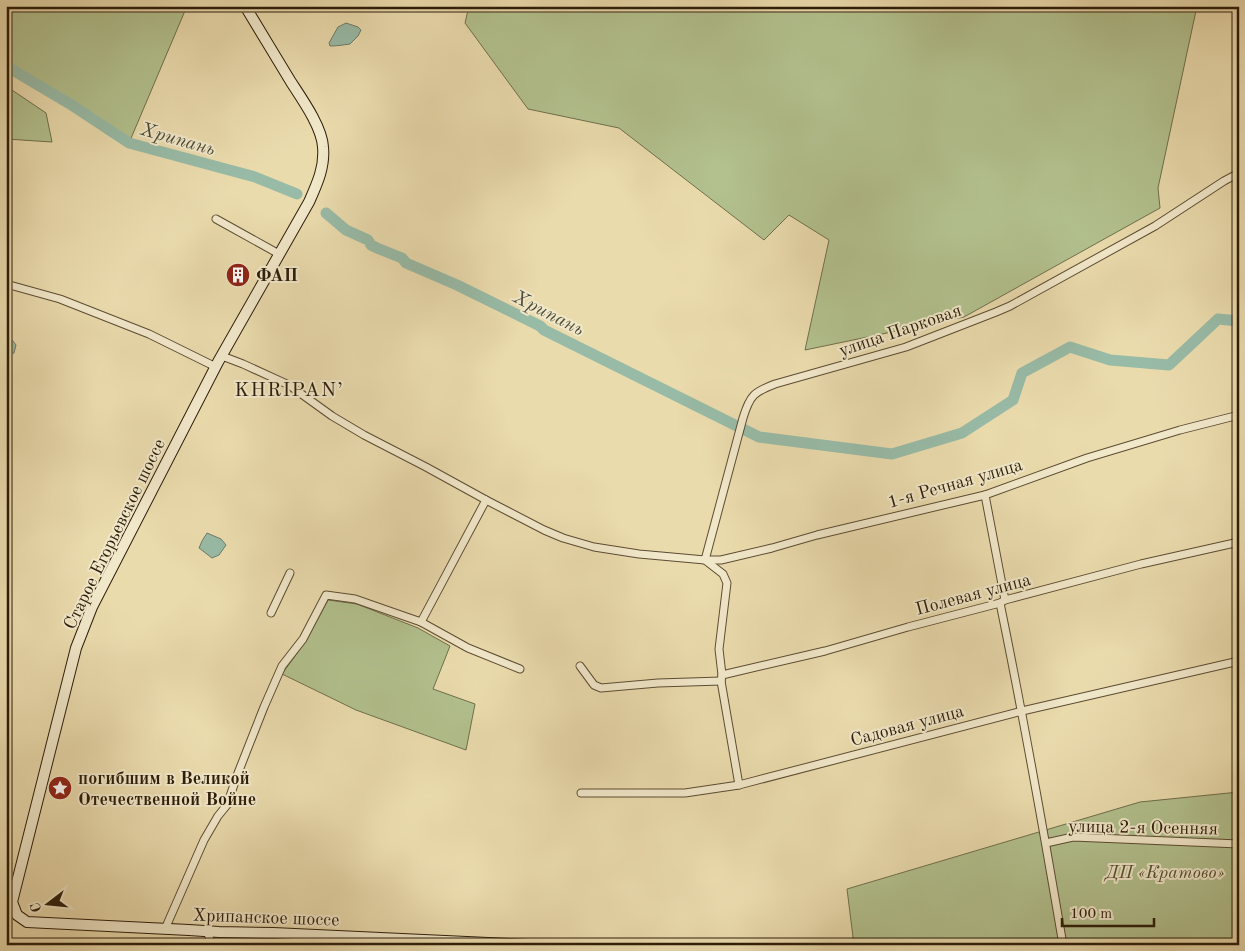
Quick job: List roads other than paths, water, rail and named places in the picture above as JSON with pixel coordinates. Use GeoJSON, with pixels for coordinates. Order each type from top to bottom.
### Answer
{"type":"FeatureCollection","features":[{"type":"Feature","properties":{"kind":"main road","name":"Старое Егорьевское шоссе"},"geometry":{"type":"LineString","coordinates":[[12,902],[76,648],[92,607],[216,367],[309,202],[320,179],[323,145],[312,115],[245,6]]}},
{"type":"Feature","properties":{"kind":"main road","name":"Хрипанское шоссе"},"geometry":{"type":"LineString","coordinates":[[12,902],[17,915],[27,922],[530,945]]}},
{"type":"Feature","properties":{"kind":"street","name":"улица Парковая"},"geometry":{"type":"LineString","coordinates":[[705,560],[730,462],[747,405],[758,391],[775,384],[906,348],[1010,306],[1155,226],[1239,173]]}},
{"type":"Feature","properties":{"kind":"street"},"geometry":{"type":"LineString","coordinates":[[216,219],[279,254]]}},
{"type":"Feature","properties":{"kind":"street"},"geometry":{"type":"LineString","coordinates":[[6,284],[60,299],[149,334],[216,367]]}},
{"type":"Feature","properties":{"kind":"street","name":"1-я Речная улица"},"geometry":{"type":"LineString","coordinates":[[222,356],[289,385],[332,416],[544,530],[594,547],[705,560],[721,560],[985,495],[1089,458],[1180,430],[1239,415]]}},
{"type":"Feature","properties":{"kind":"street"},"geometry":{"type":"LineString","coordinates":[[985,495],[1062,945]]}},
{"type":"Feature","properties":{"kind":"street"},"geometry":{"type":"LineString","coordinates":[[421,622],[486,500]]}},
{"type":"Feature","properties":{"kind":"street","name":"Полевая улица"},"geometry":{"type":"LineString","coordinates":[[580,666],[594,685],[601,688],[722,678],[1141,564],[1239,542]]}},
{"type":"Feature","properties":{"kind":"street"},"geometry":{"type":"LineString","coordinates":[[705,560],[722,574],[727,583],[719,649],[739,785]]}},
{"type":"Feature","properties":{"kind":"street"},"geometry":{"type":"LineString","coordinates":[[271,613],[290,574]]}},
{"type":"Feature","properties":{"kind":"street"},"geometry":{"type":"LineString","coordinates":[[165,929],[204,840],[227,805],[264,707],[282,666],[303,639],[326,595],[355,599],[421,622],[468,648],[520,669]]}},
{"type":"Feature","properties":{"kind":"street","name":"Садовая улица"},"geometry":{"type":"LineString","coordinates":[[581,793],[685,793],[739,785],[1022,711],[1239,661]]}},
{"type":"Feature","properties":{"kind":"street","name":"улица 2-я Осенняя"},"geometry":{"type":"LineString","coordinates":[[1046,843],[1073,836],[1239,844]]}},
{"type":"Feature","properties":{"kind":"street","name":"Старое Егорьевское шоссе"},"geometry":{"type":"LineString","coordinates":[[6,925],[12,902]]}},
{"type":"Feature","properties":{"kind":"street"},"geometry":{"type":"LineString","coordinates":[[207,931],[212,945]]}},
{"type":"Feature","properties":{"kind":"waterway","name":"Хрипань"},"geometry":{"type":"LineString","coordinates":[[6,66],[70,104],[129,143],[255,177],[297,194]]}},
{"type":"Feature","properties":{"kind":"waterway"},"geometry":{"type":"LineString","coordinates":[[326,213],[346,230],[368,240],[371,245],[402,258],[406,263],[457,285],[540,326],[544,330],[759,437],[892,454],[962,433],[1013,400],[1022,373],[1070,347],[1110,360],[1169,365],[1218,319],[1239,321]]}},
{"type":"Feature","properties":{"kind":"place","name":"ФАП"},"geometry":{"type":"Point","coordinates":[238,275]}},
{"type":"Feature","properties":{"kind":"place","name":"погибшим в Великой Отечественной Войне"},"geometry":{"type":"Point","coordinates":[60,788]}},
{"type":"Feature","properties":{"kind":"district","name":"KHRIPAN’"},"geometry":{"type":"Point","coordinates":[289,389]}},
{"type":"Feature","properties":{"kind":"park label","name":"ДП «Кратово»"},"geometry":{"type":"Point","coordinates":[1165,872]}}]}
